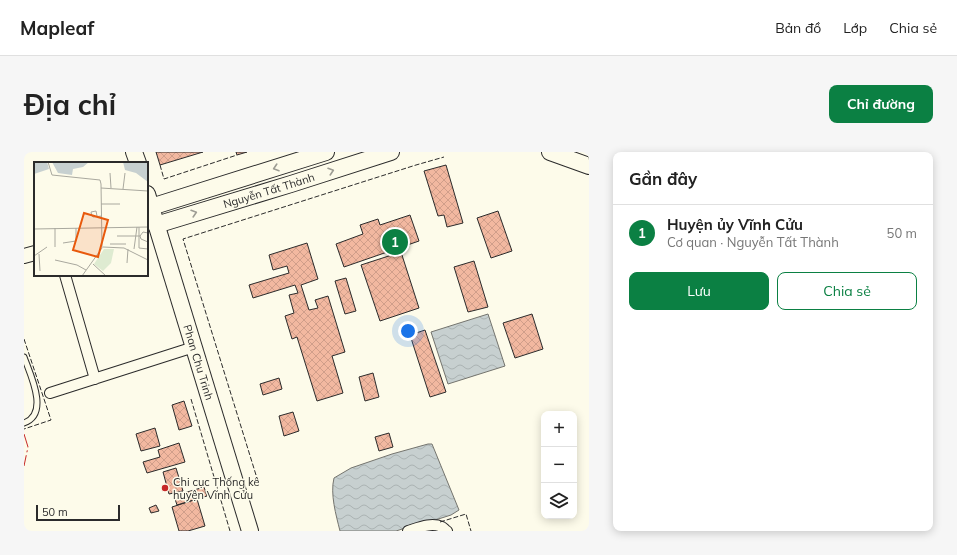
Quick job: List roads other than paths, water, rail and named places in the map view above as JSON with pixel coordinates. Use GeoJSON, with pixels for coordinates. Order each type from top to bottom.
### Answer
{"type":"FeatureCollection","features":[{"type":"Feature","properties":{"kind":"main road"},"geometry":{"type":"LineString","coordinates":[[134,152],[138,162]]}},
{"type":"Feature","properties":{"kind":"main road","name":"Nguyễn Tất Thành"},"geometry":{"type":"LineString","coordinates":[[148,203],[326,152]]}},
{"type":"Feature","properties":{"kind":"main road","name":"Nguyễn Tất Thành"},"geometry":{"type":"LineString","coordinates":[[152,226],[390,152]]}},
{"type":"Feature","properties":{"kind":"main road"},"geometry":{"type":"LineString","coordinates":[[550,152],[589,166]]}},
{"type":"Feature","properties":{"kind":"main road","name":"Phan Chu Trinh"},"geometry":{"type":"LineString","coordinates":[[148,203],[152,226],[194,347],[250,531]]}},
{"type":"Feature","properties":{"kind":"main road"},"geometry":{"type":"LineString","coordinates":[[24,256],[34,253]]}},
{"type":"Feature","properties":{"kind":"street"},"geometry":{"type":"LineString","coordinates":[[65,276],[95,379]]}},
{"type":"Feature","properties":{"kind":"street"},"geometry":{"type":"LineString","coordinates":[[50,393],[194,347]]}},
{"type":"Feature","properties":{"kind":"street"},"geometry":{"type":"LineString","coordinates":[[408,531],[422,526],[432,525],[442,527],[447,531]]}},
{"type":"Feature","properties":{"kind":"lane"},"geometry":{"type":"LineString","coordinates":[[24,357],[36,392],[37,406],[36,413],[33,418],[24,423]]}},
{"type":"Feature","properties":{"kind":"water"},"geometry":{"type":"Polygon","coordinates":[[[488,314],[505,366],[448,384],[431,332],[488,314]]]}},
{"type":"Feature","properties":{"kind":"water"},"geometry":{"type":"Polygon","coordinates":[[[432,444],[459,510],[451,515],[396,531],[340,531],[333,498],[334,478],[351,468],[432,444]]]}},
{"type":"Feature","properties":{"kind":"place","name":"Huyện ủy Vĩnh Cửu"},"geometry":{"type":"Point","coordinates":[395,242]}},
{"type":"Feature","properties":{"kind":"place","name":"Chi cục Thống kê huyện Vĩnh Cửu"},"geometry":{"type":"Point","coordinates":[165,488]}}]}
